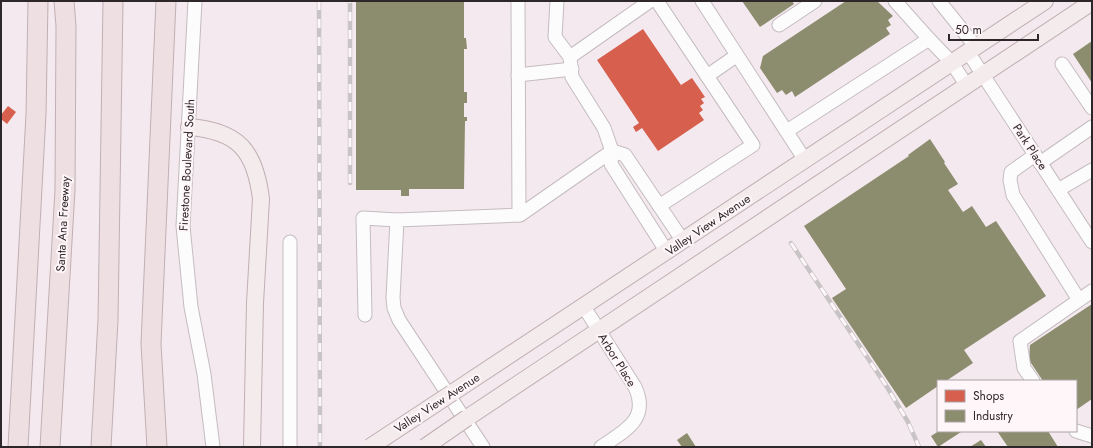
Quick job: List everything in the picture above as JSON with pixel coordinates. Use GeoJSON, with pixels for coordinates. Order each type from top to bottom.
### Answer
{"type":"FeatureCollection","features":[{"type":"Feature","properties":{"kind":"highway"},"geometry":{"type":"LineString","coordinates":[[18,447],[36,114],[38,1]]}},
{"type":"Feature","properties":{"kind":"highway","name":"Santa Ana Freeway"},"geometry":{"type":"LineString","coordinates":[[50,447],[65,190],[66,26],[64,1]]}},
{"type":"Feature","properties":{"kind":"highway"},"geometry":{"type":"LineString","coordinates":[[66,26],[77,1]]}},
{"type":"Feature","properties":{"kind":"highway"},"geometry":{"type":"LineString","coordinates":[[101,447],[108,320],[113,1]]}},
{"type":"Feature","properties":{"kind":"highway"},"geometry":{"type":"LineString","coordinates":[[157,447],[151,344],[166,1]]}},
{"type":"Feature","properties":{"kind":"main road","name":"Valley View Avenue"},"geometry":{"type":"LineString","coordinates":[[370,447],[547,332],[1045,1]]}},
{"type":"Feature","properties":{"kind":"main road"},"geometry":{"type":"LineString","coordinates":[[424,447],[1092,2]]}},
{"type":"Feature","properties":{"kind":"main road"},"geometry":{"type":"LineString","coordinates":[[189,127],[215,130],[230,137],[242,147],[254,164],[259,182],[261,199],[255,303],[252,447]]}},
{"type":"Feature","properties":{"kind":"street","name":"Firestone Boulevard South"},"geometry":{"type":"LineString","coordinates":[[195,1],[183,226],[191,307],[204,374],[213,447]]}},
{"type":"Feature","properties":{"kind":"street"},"geometry":{"type":"LineString","coordinates":[[518,1],[519,215]]}},
{"type":"Feature","properties":{"kind":"street"},"geometry":{"type":"LineString","coordinates":[[557,1],[555,37],[571,63],[572,77],[604,128],[612,151],[611,164],[667,252]]}},
{"type":"Feature","properties":{"kind":"street"},"geometry":{"type":"LineString","coordinates":[[518,75],[571,63],[650,1]]}},
{"type":"Feature","properties":{"kind":"street"},"geometry":{"type":"LineString","coordinates":[[656,1],[753,145],[659,206]]}},
{"type":"Feature","properties":{"kind":"street"},"geometry":{"type":"LineString","coordinates":[[702,1],[736,56],[787,130],[805,160]]}},
{"type":"Feature","properties":{"kind":"street"},"geometry":{"type":"LineString","coordinates":[[779,25],[815,1]]}},
{"type":"Feature","properties":{"kind":"street"},"geometry":{"type":"LineString","coordinates":[[895,1],[928,39],[952,63],[966,86]]}},
{"type":"Feature","properties":{"kind":"street","name":"Park Place"},"geometry":{"type":"LineString","coordinates":[[939,1],[972,49],[983,75],[1092,242]]}},
{"type":"Feature","properties":{"kind":"street"},"geometry":{"type":"LineString","coordinates":[[787,130],[928,39]]}},
{"type":"Feature","properties":{"kind":"street"},"geometry":{"type":"LineString","coordinates":[[707,76],[736,56]]}},
{"type":"Feature","properties":{"kind":"street"},"geometry":{"type":"LineString","coordinates":[[1062,64],[1092,108]]}},
{"type":"Feature","properties":{"kind":"street"},"geometry":{"type":"LineString","coordinates":[[1079,300],[1013,195],[1010,180],[1011,172],[1038,159],[1092,127]]}},
{"type":"Feature","properties":{"kind":"street"},"geometry":{"type":"LineString","coordinates":[[612,151],[625,155],[683,242]]}},
{"type":"Feature","properties":{"kind":"street"},"geometry":{"type":"LineString","coordinates":[[365,315],[363,218],[397,220],[519,215],[612,151]]}},
{"type":"Feature","properties":{"kind":"street"},"geometry":{"type":"LineString","coordinates":[[1058,190],[1092,170]]}},
{"type":"Feature","properties":{"kind":"street"},"geometry":{"type":"LineString","coordinates":[[397,220],[393,280],[394,308],[399,320],[483,447]]}},
{"type":"Feature","properties":{"kind":"street"},"geometry":{"type":"LineString","coordinates":[[290,242],[290,447]]}},
{"type":"Feature","properties":{"kind":"street"},"geometry":{"type":"LineString","coordinates":[[1032,380],[1024,368],[1020,341],[1092,291]]}},
{"type":"Feature","properties":{"kind":"street","name":"Arbor Place"},"geometry":{"type":"LineString","coordinates":[[584,307],[635,387],[639,397],[638,413],[633,425],[601,447]]}},
{"type":"Feature","properties":{"kind":"street"},"geometry":{"type":"LineString","coordinates":[[1077,431],[1092,436]]}},
{"type":"Feature","properties":{"kind":"building: Shops"},"geometry":{"type":"Polygon","coordinates":[[[643,29],[681,85],[692,78],[705,97],[701,99],[704,103],[700,106],[703,110],[699,113],[704,120],[658,151],[642,128],[636,132],[633,127],[639,123],[597,60],[643,29]]]}},
{"type":"Feature","properties":{"kind":"building: Shops"},"geometry":{"type":"Polygon","coordinates":[[[8,106],[16,112],[7,124],[1,119],[1,115],[8,106]]]}},
{"type":"Feature","properties":{"kind":"building: Industry"},"geometry":{"type":"Polygon","coordinates":[[[356,1],[464,1],[464,38],[466,38],[467,49],[464,49],[464,92],[467,92],[467,103],[464,103],[464,117],[467,117],[467,121],[465,121],[464,189],[409,189],[409,196],[401,196],[401,190],[356,190],[356,1]]]}},
{"type":"Feature","properties":{"kind":"building: Industry"},"geometry":{"type":"Polygon","coordinates":[[[742,1],[792,1],[794,4],[760,27],[742,1]]]}},
{"type":"Feature","properties":{"kind":"building: Industry"},"geometry":{"type":"Polygon","coordinates":[[[846,1],[877,1],[893,16],[888,20],[891,25],[886,28],[890,34],[795,97],[792,91],[786,95],[782,90],[777,93],[760,68],[763,56],[846,1]]]}},
{"type":"Feature","properties":{"kind":"building: Industry"},"geometry":{"type":"Polygon","coordinates":[[[1092,41],[1092,83],[1073,54],[1092,41]]]}},
{"type":"Feature","properties":{"kind":"building: Industry"},"geometry":{"type":"Polygon","coordinates":[[[930,139],[958,184],[948,190],[963,212],[972,206],[986,227],[996,221],[1046,296],[964,350],[973,363],[948,380],[937,380],[937,387],[906,408],[832,298],[846,289],[804,226],[909,156],[908,155],[930,139]]]}},
{"type":"Feature","properties":{"kind":"building: Industry"},"geometry":{"type":"Polygon","coordinates":[[[1092,304],[1092,399],[1077,409],[1077,380],[1042,380],[1029,360],[1030,345],[1092,304]]]}},
{"type":"Feature","properties":{"kind":"building: Industry"},"geometry":{"type":"Polygon","coordinates":[[[937,432],[961,432],[938,447],[931,436],[937,432]]]}},
{"type":"Feature","properties":{"kind":"building: Industry"},"geometry":{"type":"Polygon","coordinates":[[[998,432],[1049,432],[1058,447],[1008,447],[998,432]]]}},
{"type":"Feature","properties":{"kind":"building: Industry"},"geometry":{"type":"Polygon","coordinates":[[[687,433],[696,447],[682,447],[677,440],[687,433]]]}},
{"type":"Feature","properties":{"kind":"building: Industry"},"geometry":{"type":"Polygon","coordinates":[[[981,440],[986,447],[970,447],[981,440]]]}},
{"type":"Feature","properties":{"kind":"railway"},"geometry":{"type":"LineString","coordinates":[[319,1],[320,447]]}},
{"type":"Feature","properties":{"kind":"railway"},"geometry":{"type":"LineString","coordinates":[[350,1],[350,183]]}},
{"type":"Feature","properties":{"kind":"railway"},"geometry":{"type":"LineString","coordinates":[[791,243],[887,387],[908,422],[919,447]]}}]}
